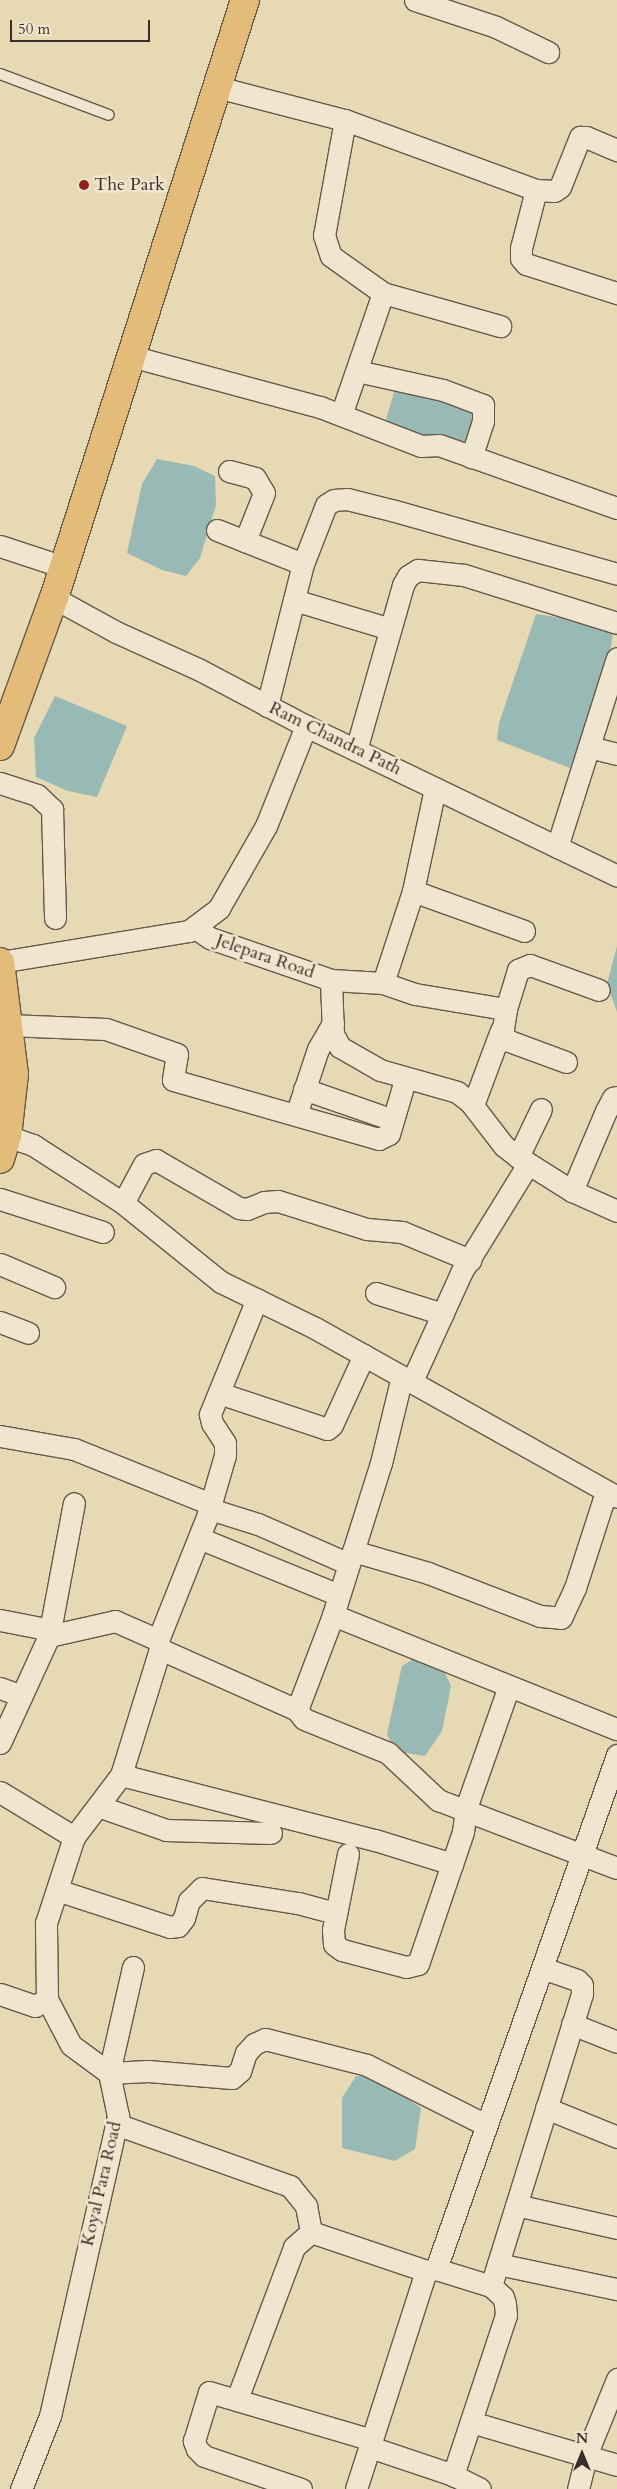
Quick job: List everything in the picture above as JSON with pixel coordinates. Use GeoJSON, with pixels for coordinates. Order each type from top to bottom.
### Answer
{"type":"FeatureCollection","features":[{"type":"Feature","properties":{"kind":"main road"},"geometry":{"type":"LineString","coordinates":[[0,746],[54,598],[245,0]]}},
{"type":"Feature","properties":{"kind":"main road"},"geometry":{"type":"LineString","coordinates":[[0,962],[14,1074],[3,1148]]}},
{"type":"Feature","properties":{"kind":"street"},"geometry":{"type":"LineString","coordinates":[[415,0],[496,27],[548,52]]}},
{"type":"Feature","properties":{"kind":"street"},"geometry":{"type":"LineString","coordinates":[[217,87],[345,120],[536,190],[554,191],[560,187],[580,138],[586,137],[617,150]]}},
{"type":"Feature","properties":{"kind":"street"},"geometry":{"type":"LineString","coordinates":[[345,120],[332,178],[324,235],[326,247],[332,256],[383,293],[500,326]]}},
{"type":"Feature","properties":{"kind":"street"},"geometry":{"type":"LineString","coordinates":[[536,190],[521,248],[521,258],[526,264],[617,293]]}},
{"type":"Feature","properties":{"kind":"street"},"geometry":{"type":"LineString","coordinates":[[341,415],[383,293]]}},
{"type":"Feature","properties":{"kind":"street"},"geometry":{"type":"LineString","coordinates":[[131,356],[341,415],[422,446],[439,445],[617,508]]}},
{"type":"Feature","properties":{"kind":"street"},"geometry":{"type":"LineString","coordinates":[[356,371],[443,390],[483,405],[483,422],[471,457]]}},
{"type":"Feature","properties":{"kind":"street"},"geometry":{"type":"LineString","coordinates":[[229,471],[255,478],[264,493],[245,541]]}},
{"type":"Feature","properties":{"kind":"street"},"geometry":{"type":"LineString","coordinates":[[267,706],[303,564],[326,505],[334,500],[347,499],[514,542],[617,574]]}},
{"type":"Feature","properties":{"kind":"street"},"geometry":{"type":"LineString","coordinates":[[217,530],[303,564]]}},
{"type":"Feature","properties":{"kind":"street"},"geometry":{"type":"LineString","coordinates":[[0,546],[64,567]]}},
{"type":"Feature","properties":{"kind":"street"},"geometry":{"type":"LineString","coordinates":[[356,750],[390,629],[408,576],[418,570],[428,569],[464,575],[617,622]]}},
{"type":"Feature","properties":{"kind":"street","name":"Ram Chandra Path"},"geometry":{"type":"LineString","coordinates":[[54,598],[306,726],[617,876]]}},
{"type":"Feature","properties":{"kind":"street"},"geometry":{"type":"LineString","coordinates":[[294,600],[390,629]]}},
{"type":"Feature","properties":{"kind":"street"},"geometry":{"type":"LineString","coordinates":[[558,847],[588,747],[614,680],[617,658]]}},
{"type":"Feature","properties":{"kind":"street"},"geometry":{"type":"LineString","coordinates":[[0,962],[190,931],[219,908],[266,826],[306,726]]}},
{"type":"Feature","properties":{"kind":"street"},"geometry":{"type":"LineString","coordinates":[[588,747],[617,754]]}},
{"type":"Feature","properties":{"kind":"street"},"geometry":{"type":"LineString","coordinates":[[0,783],[37,795],[52,809],[55,918]]}},
{"type":"Feature","properties":{"kind":"street"},"geometry":{"type":"LineString","coordinates":[[383,983],[413,891],[435,788]]}},
{"type":"Feature","properties":{"kind":"street"},"geometry":{"type":"LineString","coordinates":[[413,891],[524,931]]}},
{"type":"Feature","properties":{"kind":"street","name":"Jelepara Road"},"geometry":{"type":"LineString","coordinates":[[194,927],[210,938],[331,980],[333,1034],[340,1047],[380,1070],[404,1080],[457,1092],[473,1105],[504,1146],[572,1191],[617,1211]]}},
{"type":"Feature","properties":{"kind":"street"},"geometry":{"type":"LineString","coordinates":[[473,1105],[501,1030],[518,970],[530,965],[599,990]]}},
{"type":"Feature","properties":{"kind":"street"},"geometry":{"type":"LineString","coordinates":[[331,980],[383,983],[415,994],[506,1009]]}},
{"type":"Feature","properties":{"kind":"street"},"geometry":{"type":"LineString","coordinates":[[296,1115],[318,1049],[333,1023]]}},
{"type":"Feature","properties":{"kind":"street"},"geometry":{"type":"LineString","coordinates":[[8,1025],[106,1029],[176,1054],[172,1080],[379,1139],[389,1134],[404,1080]]}},
{"type":"Feature","properties":{"kind":"street"},"geometry":{"type":"LineString","coordinates":[[501,1030],[509,1041],[566,1062]]}},
{"type":"Feature","properties":{"kind":"street"},"geometry":{"type":"LineString","coordinates":[[304,1089],[393,1120]]}},
{"type":"Feature","properties":{"kind":"street"},"geometry":{"type":"LineString","coordinates":[[572,1191],[606,1110],[613,1098],[617,1097]]}},
{"type":"Feature","properties":{"kind":"street"},"geometry":{"type":"LineString","coordinates":[[297,1710],[333,1615],[407,1378],[443,1314],[523,1160],[541,1109]]}},
{"type":"Feature","properties":{"kind":"street"},"geometry":{"type":"LineString","coordinates":[[0,1436],[74,1449],[210,1507],[351,1558],[428,1572],[540,1616],[561,1618],[575,1588],[612,1494],[407,1378],[221,1282],[123,1203],[33,1145],[3,1148]]}},
{"type":"Feature","properties":{"kind":"street"},"geometry":{"type":"LineString","coordinates":[[123,1203],[144,1164],[156,1160],[239,1208],[247,1209],[264,1202],[278,1201],[367,1229],[402,1232],[470,1260]]}},
{"type":"Feature","properties":{"kind":"street"},"geometry":{"type":"LineString","coordinates":[[0,1199],[103,1232]]}},
{"type":"Feature","properties":{"kind":"street"},"geometry":{"type":"LineString","coordinates":[[0,1264],[54,1287]]}},
{"type":"Feature","properties":{"kind":"street"},"geometry":{"type":"LineString","coordinates":[[376,1293],[443,1314]]}},
{"type":"Feature","properties":{"kind":"street"},"geometry":{"type":"LineString","coordinates":[[257,1299],[210,1414],[212,1423],[225,1443],[225,1455],[210,1507],[159,1644],[121,1775],[74,1837],[46,1923],[47,1999],[71,2044],[109,2073],[148,2070],[232,2078],[240,2071],[246,2053],[254,2044],[265,2039],[367,2065],[486,2124]]}},
{"type":"Feature","properties":{"kind":"street"},"geometry":{"type":"LineString","coordinates":[[0,1322],[28,1334]]}},
{"type":"Feature","properties":{"kind":"street"},"geometry":{"type":"LineString","coordinates":[[219,1393],[327,1429],[332,1425],[364,1355]]}},
{"type":"Feature","properties":{"kind":"street"},"geometry":{"type":"LineString","coordinates":[[0,1743],[50,1633],[74,1503]]}},
{"type":"Feature","properties":{"kind":"street"},"geometry":{"type":"LineString","coordinates":[[199,1538],[339,1595]]}},
{"type":"Feature","properties":{"kind":"street"},"geometry":{"type":"LineString","coordinates":[[333,1615],[617,1729]]}},
{"type":"Feature","properties":{"kind":"street"},"geometry":{"type":"LineString","coordinates":[[0,1620],[50,1633],[115,1621],[297,1710],[304,1719],[388,1753],[438,1800],[466,1808],[617,1868]]}},
{"type":"Feature","properties":{"kind":"street"},"geometry":{"type":"LineString","coordinates":[[348,1854],[336,1913],[334,1944],[342,1950],[406,1967],[418,1964],[463,1832],[466,1808],[509,1686]]}},
{"type":"Feature","properties":{"kind":"street"},"geometry":{"type":"LineString","coordinates":[[0,1688],[22,1696]]}},
{"type":"Feature","properties":{"kind":"street"},"geometry":{"type":"LineString","coordinates":[[356,2489],[431,2270],[543,1968],[617,1755]]}},
{"type":"Feature","properties":{"kind":"street"},"geometry":{"type":"LineString","coordinates":[[121,1775],[375,1840],[452,1864]]}},
{"type":"Feature","properties":{"kind":"street"},"geometry":{"type":"LineString","coordinates":[[0,1792],[74,1837]]}},
{"type":"Feature","properties":{"kind":"street"},"geometry":{"type":"LineString","coordinates":[[98,1806],[166,1830],[270,1833]]}},
{"type":"Feature","properties":{"kind":"street"},"geometry":{"type":"LineString","coordinates":[[57,1890],[170,1927],[178,1926],[189,1901],[202,1888],[298,1903],[336,1913]]}},
{"type":"Feature","properties":{"kind":"street"},"geometry":{"type":"LineString","coordinates":[[109,2073],[132,1967]]}},
{"type":"Feature","properties":{"kind":"street"},"geometry":{"type":"LineString","coordinates":[[491,2286],[572,2024],[582,1985],[543,1968]]}},
{"type":"Feature","properties":{"kind":"street"},"geometry":{"type":"LineString","coordinates":[[0,1994],[35,2006],[47,1999]]}},
{"type":"Feature","properties":{"kind":"street"},"geometry":{"type":"LineString","coordinates":[[572,2024],[617,2042]]}},
{"type":"Feature","properties":{"kind":"street","name":"Koyal Para Road"},"geometry":{"type":"LineString","coordinates":[[21,2489],[50,2416],[118,2116],[109,2073]]}},
{"type":"Feature","properties":{"kind":"street"},"geometry":{"type":"LineString","coordinates":[[546,2108],[617,2137]]}},
{"type":"Feature","properties":{"kind":"street"},"geometry":{"type":"LineString","coordinates":[[116,2124],[290,2186],[306,2206],[310,2232]]}},
{"type":"Feature","properties":{"kind":"street"},"geometry":{"type":"LineString","coordinates":[[516,2205],[617,2228]]}},
{"type":"Feature","properties":{"kind":"street"},"geometry":{"type":"LineString","coordinates":[[310,2232],[431,2270],[491,2286],[503,2297],[506,2315],[453,2475]]}},
{"type":"Feature","properties":{"kind":"street"},"geometry":{"type":"LineString","coordinates":[[237,2399],[294,2247],[310,2232]]}},
{"type":"Feature","properties":{"kind":"street"},"geometry":{"type":"LineString","coordinates":[[498,2264],[617,2288]]}},
{"type":"Feature","properties":{"kind":"street"},"geometry":{"type":"LineString","coordinates":[[578,2489],[587,2453],[617,2379]]}},
{"type":"Feature","properties":{"kind":"street"},"geometry":{"type":"LineString","coordinates":[[301,2489],[204,2456],[197,2450],[194,2441],[209,2392],[237,2399],[371,2444],[453,2475],[480,2489]]}},
{"type":"Feature","properties":{"kind":"street"},"geometry":{"type":"LineString","coordinates":[[471,2422],[587,2453],[617,2464]]}},
{"type":"Feature","properties":{"kind":"lane"},"geometry":{"type":"LineString","coordinates":[[0,74],[109,115]]}},
{"type":"Feature","properties":{"kind":"water"},"geometry":{"type":"Polygon","coordinates":[[[395,389],[465,402],[476,417],[468,450],[385,423],[395,389]]]}},
{"type":"Feature","properties":{"kind":"water"},"geometry":{"type":"Polygon","coordinates":[[[157,459],[194,466],[215,476],[216,505],[200,558],[186,576],[162,570],[127,553],[142,484],[157,459]]]}},
{"type":"Feature","properties":{"kind":"water"},"geometry":{"type":"Polygon","coordinates":[[[536,614],[614,626],[606,678],[570,768],[497,740],[499,723],[536,614]]]}},
{"type":"Feature","properties":{"kind":"water"},"geometry":{"type":"Polygon","coordinates":[[[55,696],[127,726],[97,797],[68,791],[36,777],[34,738],[55,696]]]}},
{"type":"Feature","properties":{"kind":"water"},"geometry":{"type":"Polygon","coordinates":[[[617,946],[617,1012],[607,984],[617,946]]]}},
{"type":"Feature","properties":{"kind":"water"},"geometry":{"type":"Polygon","coordinates":[[[413,1659],[443,1669],[451,1686],[442,1731],[425,1756],[394,1751],[387,1734],[402,1666],[413,1659]]]}},
{"type":"Feature","properties":{"kind":"water"},"geometry":{"type":"Polygon","coordinates":[[[356,2076],[378,2077],[421,2108],[415,2149],[395,2161],[342,2148],[342,2098],[356,2076]]]}},
{"type":"Feature","properties":{"kind":"place","name":"The Park"},"geometry":{"type":"Point","coordinates":[84,185]}}]}
